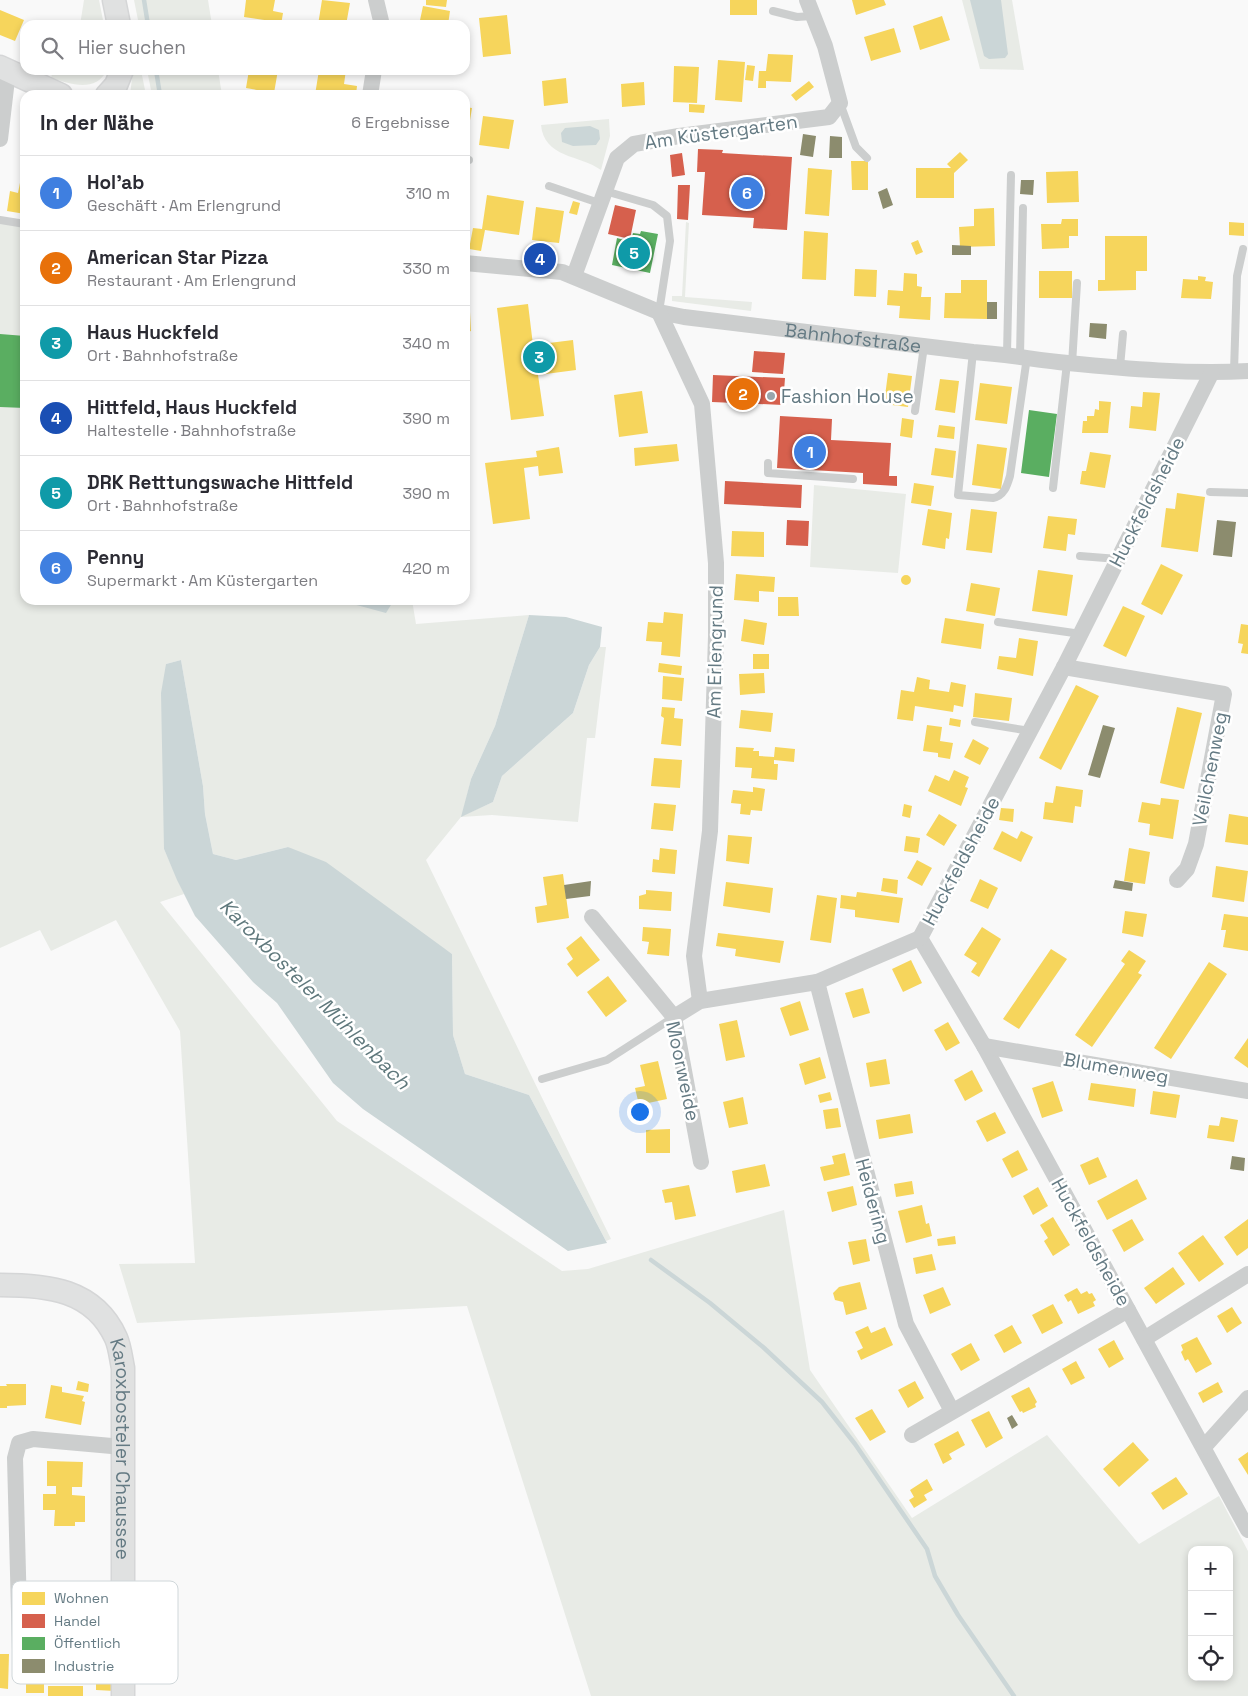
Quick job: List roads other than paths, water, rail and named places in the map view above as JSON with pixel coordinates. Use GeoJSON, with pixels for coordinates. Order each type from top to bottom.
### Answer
{"type":"FeatureCollection","features":[{"type":"Feature","properties":{"kind":"street"},"geometry":{"type":"LineString","coordinates":[[114,0],[118,20]]}},
{"type":"Feature","properties":{"kind":"street"},"geometry":{"type":"LineString","coordinates":[[376,0],[381,20]]}},
{"type":"Feature","properties":{"kind":"street"},"geometry":{"type":"LineString","coordinates":[[810,8],[825,46],[840,103]]}},
{"type":"Feature","properties":{"kind":"street"},"geometry":{"type":"LineString","coordinates":[[0,139],[4,69],[50,90]]}},
{"type":"Feature","properties":{"kind":"street"},"geometry":{"type":"LineString","coordinates":[[112,90],[121,75]]}},
{"type":"Feature","properties":{"kind":"street"},"geometry":{"type":"LineString","coordinates":[[371,90],[373,75]]}},
{"type":"Feature","properties":{"kind":"street","name":"Am Küstergarten"},"geometry":{"type":"LineString","coordinates":[[574,276],[601,197],[617,158],[634,144],[679,136],[829,117],[840,103]]}},
{"type":"Feature","properties":{"kind":"street","name":"Bahnhofstraße"},"geometry":{"type":"LineString","coordinates":[[470,263],[538,268],[574,276],[659,312],[684,317],[1018,356],[1070,364],[1212,372],[1241,371]]}},
{"type":"Feature","properties":{"kind":"street","name":"Am Erlengrund"},"geometry":{"type":"LineString","coordinates":[[659,312],[702,404],[716,563],[716,636],[710,831],[694,956],[700,1001]]}},
{"type":"Feature","properties":{"kind":"street","name":"Huckfeldsheide"},"geometry":{"type":"LineString","coordinates":[[1212,372],[1064,667],[920,938],[984,1046],[1248,1530]]}},
{"type":"Feature","properties":{"kind":"street","name":"Veilchenweg"},"geometry":{"type":"LineString","coordinates":[[1064,667],[1224,694],[1196,844],[1187,869],[1177,880]]}},
{"type":"Feature","properties":{"kind":"street","name":"Moorweide"},"geometry":{"type":"LineString","coordinates":[[592,917],[674,1017],[701,1162]]}},
{"type":"Feature","properties":{"kind":"street"},"geometry":{"type":"LineString","coordinates":[[674,1017],[700,1001],[816,982],[920,938]]}},
{"type":"Feature","properties":{"kind":"street","name":"Heidering"},"geometry":{"type":"LineString","coordinates":[[816,982],[906,1324],[952,1411]]}},
{"type":"Feature","properties":{"kind":"street","name":"Blumenweg"},"geometry":{"type":"LineString","coordinates":[[984,1046],[1248,1090]]}},
{"type":"Feature","properties":{"kind":"street"},"geometry":{"type":"LineString","coordinates":[[1144,1339],[1248,1274]]}},
{"type":"Feature","properties":{"kind":"street","name":"Karoxbosteler Chaussee"},"geometry":{"type":"LineString","coordinates":[[0,1285],[48,1287],[70,1293],[98,1310],[117,1338],[123,1368],[123,1581]]}},
{"type":"Feature","properties":{"kind":"street"},"geometry":{"type":"LineString","coordinates":[[912,1436],[1128,1310]]}},
{"type":"Feature","properties":{"kind":"street"},"geometry":{"type":"LineString","coordinates":[[1204,1447],[1248,1398]]}},
{"type":"Feature","properties":{"kind":"street"},"geometry":{"type":"LineString","coordinates":[[18,1581],[15,1458],[19,1443],[33,1438],[123,1447]]}},
{"type":"Feature","properties":{"kind":"lane"},"geometry":{"type":"LineString","coordinates":[[773,11],[798,18],[810,8]]}},
{"type":"Feature","properties":{"kind":"lane"},"geometry":{"type":"LineString","coordinates":[[840,103],[856,147],[867,158]]}},
{"type":"Feature","properties":{"kind":"lane"},"geometry":{"type":"LineString","coordinates":[[1011,175],[1018,356]]}},
{"type":"Feature","properties":{"kind":"lane"},"geometry":{"type":"LineString","coordinates":[[549,186],[653,205],[667,216],[670,241],[659,312]]}},
{"type":"Feature","properties":{"kind":"lane"},"geometry":{"type":"LineString","coordinates":[[973,352],[958,495],[993,498],[1001,495],[1010,476],[1018,356],[1024,208]]}},
{"type":"Feature","properties":{"kind":"lane"},"geometry":{"type":"LineString","coordinates":[[0,220],[20,223]]}},
{"type":"Feature","properties":{"kind":"lane"},"geometry":{"type":"LineString","coordinates":[[1241,371],[1237,276],[1243,249]]}},
{"type":"Feature","properties":{"kind":"lane"},"geometry":{"type":"LineString","coordinates":[[1053,488],[1070,364],[1077,283]]}},
{"type":"Feature","properties":{"kind":"lane"},"geometry":{"type":"LineString","coordinates":[[1120,367],[1123,334]]}},
{"type":"Feature","properties":{"kind":"lane"},"geometry":{"type":"LineString","coordinates":[[915,411],[924,346]]}},
{"type":"Feature","properties":{"kind":"lane"},"geometry":{"type":"LineString","coordinates":[[768,463],[768,473],[852,479]]}},
{"type":"Feature","properties":{"kind":"lane"},"geometry":{"type":"LineString","coordinates":[[1210,492],[1248,493]]}},
{"type":"Feature","properties":{"kind":"lane"},"geometry":{"type":"LineString","coordinates":[[1080,556],[1118,559]]}},
{"type":"Feature","properties":{"kind":"lane"},"geometry":{"type":"LineString","coordinates":[[998,622],[1081,634]]}},
{"type":"Feature","properties":{"kind":"lane"},"geometry":{"type":"LineString","coordinates":[[975,722],[1030,731]]}},
{"type":"Feature","properties":{"kind":"lane"},"geometry":{"type":"LineString","coordinates":[[542,1079],[607,1060],[674,1017]]}},
{"type":"Feature","properties":{"kind":"water"},"geometry":{"type":"Polygon","coordinates":[[[970,0],[1001,0],[1008,54],[1005,58],[989,59],[984,56],[970,0]]]}},
{"type":"Feature","properties":{"kind":"water"},"geometry":{"type":"Polygon","coordinates":[[[590,126],[599,130],[600,139],[596,145],[573,146],[562,142],[561,133],[565,128],[590,126]]]}},
{"type":"Feature","properties":{"kind":"water"},"geometry":{"type":"Polygon","coordinates":[[[356,605],[391,605],[386,613],[356,605]]]}},
{"type":"Feature","properties":{"kind":"water"},"geometry":{"type":"Polygon","coordinates":[[[529,615],[566,617],[602,627],[600,647],[589,665],[573,713],[502,776],[493,802],[461,817],[471,779],[495,726],[529,615]]]}},
{"type":"Feature","properties":{"kind":"water"},"geometry":{"type":"Polygon","coordinates":[[[181,660],[213,854],[236,860],[288,847],[326,862],[452,954],[453,1035],[465,1074],[529,1095],[607,1243],[568,1251],[363,1109],[333,1083],[277,1003],[253,982],[195,916],[164,849],[161,693],[166,664],[181,660]]]}},
{"type":"Feature","properties":{"kind":"waterway","name":"Karoxbosteler Mühlenbach"},"geometry":{"type":"LineString","coordinates":[[144,0],[147,20]]}},
{"type":"Feature","properties":{"kind":"waterway","name":"Karoxbosteler Mühlenbach"},"geometry":{"type":"LineString","coordinates":[[157,75],[159,90]]}},
{"type":"Feature","properties":{"kind":"waterway","name":"Karoxbosteler Mühlenbach"},"geometry":{"type":"LineString","coordinates":[[651,1260],[710,1303],[763,1347],[822,1402],[855,1444],[927,1549],[935,1576],[958,1615],[1014,1696]]}},
{"type":"Feature","properties":{"kind":"place","name":"Penny"},"geometry":{"type":"Point","coordinates":[747,193]}},
{"type":"Feature","properties":{"kind":"place","name":"DRK Retttungswache Hittfeld"},"geometry":{"type":"Point","coordinates":[634,253]}},
{"type":"Feature","properties":{"kind":"place","name":"Hittfeld, Haus Huckfeld"},"geometry":{"type":"Point","coordinates":[540,259]}},
{"type":"Feature","properties":{"kind":"place","name":"Haus Huckfeld"},"geometry":{"type":"Point","coordinates":[539,357]}},
{"type":"Feature","properties":{"kind":"place","name":"American Star Pizza"},"geometry":{"type":"Point","coordinates":[743,394]}},
{"type":"Feature","properties":{"kind":"place","name":"Fashion House"},"geometry":{"type":"Point","coordinates":[771,396]}},
{"type":"Feature","properties":{"kind":"place","name":"Hol'ab"},"geometry":{"type":"Point","coordinates":[810,452]}}]}
